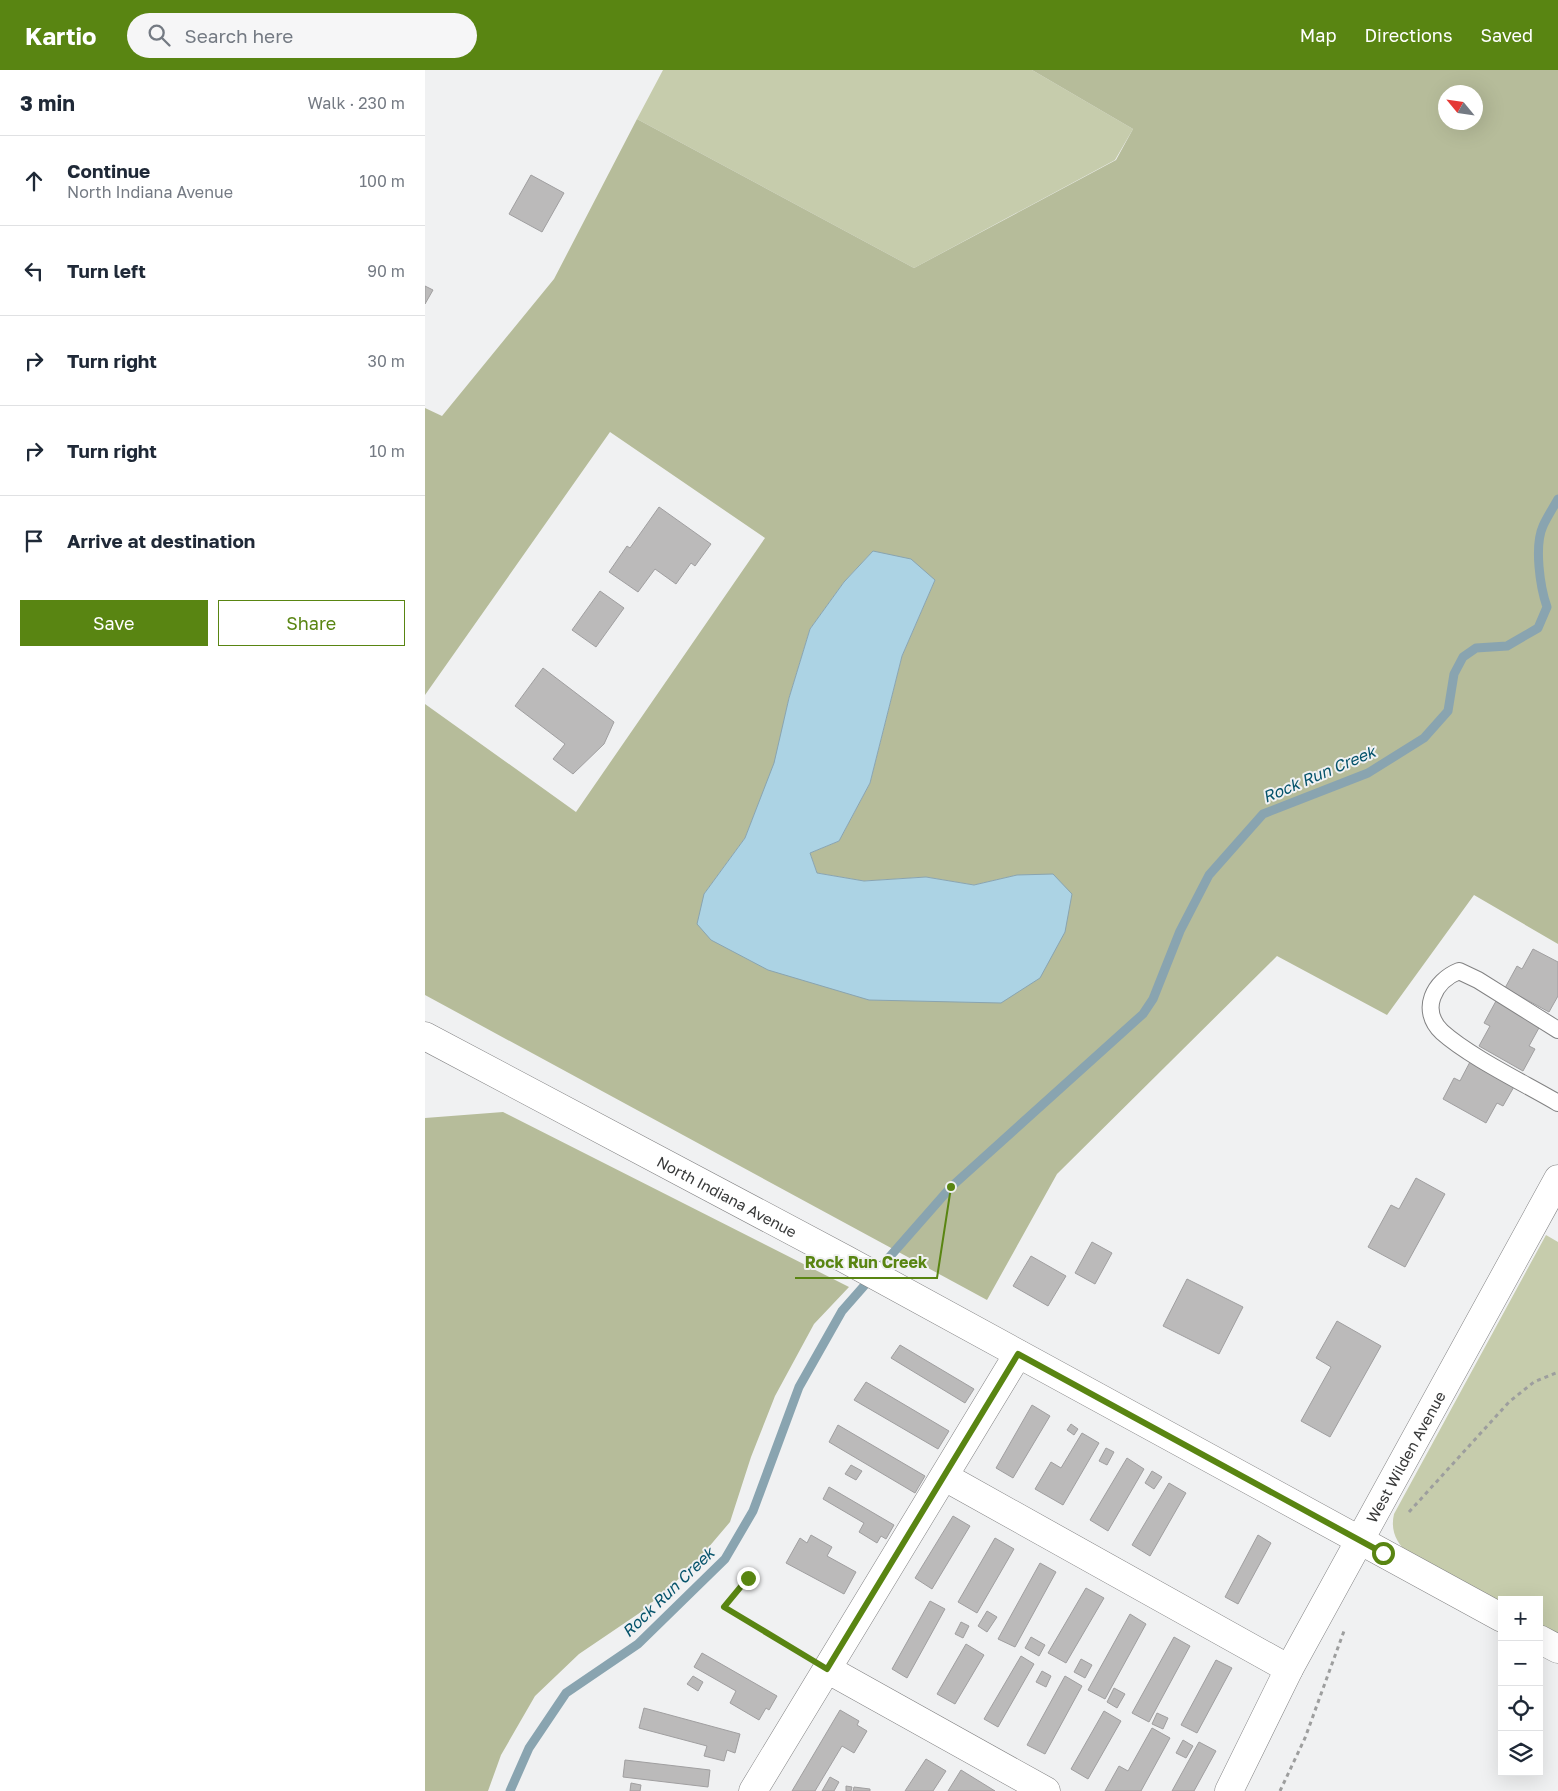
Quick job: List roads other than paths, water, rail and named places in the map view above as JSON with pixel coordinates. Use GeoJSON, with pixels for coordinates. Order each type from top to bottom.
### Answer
{"type":"FeatureCollection","features":[{"type":"Feature","properties":{"kind":"street","name":"North Indiana Avenue"},"geometry":{"type":"LineString","coordinates":[[425,1036],[845,1259],[1498,1616]]}},
{"type":"Feature","properties":{"kind":"street","name":"West Wilden Avenue"},"geometry":{"type":"LineString","coordinates":[[1229,1791],[1289,1669],[1558,1178]]}},
{"type":"Feature","properties":{"kind":"street"},"geometry":{"type":"LineString","coordinates":[[753,1791],[1018,1354]]}},
{"type":"Feature","properties":{"kind":"street"},"geometry":{"type":"LineString","coordinates":[[945,1477],[1289,1669]]}},
{"type":"Feature","properties":{"kind":"street"},"geometry":{"type":"LineString","coordinates":[[1543,1641],[1558,1649]]}},
{"type":"Feature","properties":{"kind":"street"},"geometry":{"type":"LineString","coordinates":[[827,1669],[1036,1789]]}},
{"type":"Feature","properties":{"kind":"lane"},"geometry":{"type":"LineString","coordinates":[[1558,1030],[1478,980],[1459,971],[1449,975],[1435,989],[1430,1008],[1434,1020],[1442,1031],[1471,1052],[1558,1103]]}},
{"type":"Feature","properties":{"kind":"water"},"geometry":{"type":"Polygon","coordinates":[[[873,551],[911,559],[935,580],[902,656],[870,783],[839,841],[810,853],[817,873],[864,881],[926,877],[974,885],[1017,875],[1053,874],[1072,894],[1065,932],[1040,978],[1001,1003],[869,1000],[768,970],[711,940],[697,924],[704,894],[745,838],[774,763],[789,698],[810,629],[844,582],[873,551]]]}},
{"type":"Feature","properties":{"kind":"waterway","name":"Rock Run Creek"},"geometry":{"type":"LineString","coordinates":[[510,1791],[529,1748],[566,1693],[638,1644],[725,1559],[753,1511],[799,1387],[842,1311],[951,1187],[1143,1014],[1153,999],[1180,931],[1209,875],[1263,814],[1368,773],[1424,738],[1448,711],[1454,674],[1463,657],[1476,648],[1507,646],[1538,628],[1547,607],[1539,567],[1540,534],[1558,499]]}},
{"type":"Feature","properties":{"kind":"place","name":"Rock Run Creek"},"geometry":{"type":"Point","coordinates":[951,1187]}}]}
